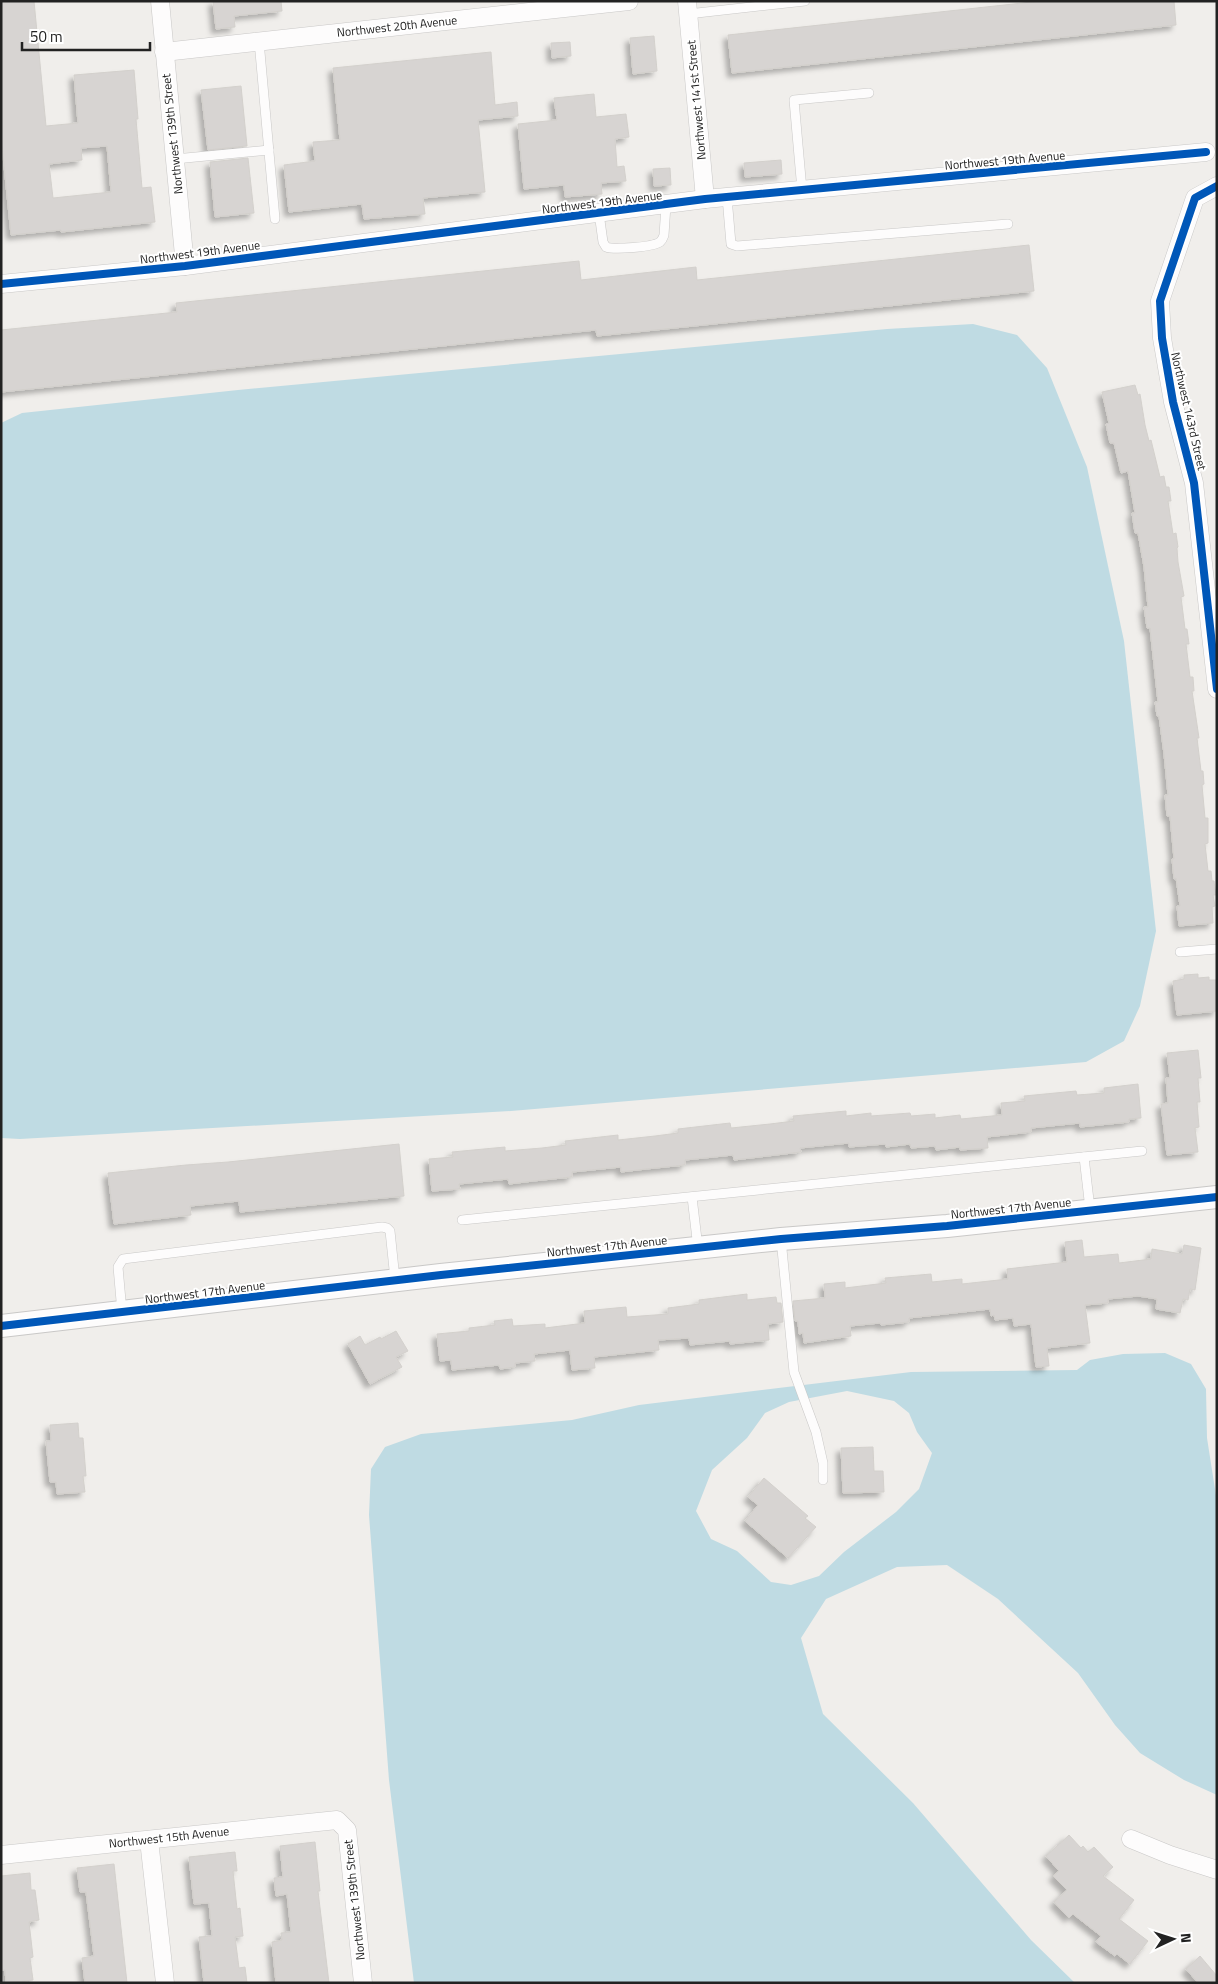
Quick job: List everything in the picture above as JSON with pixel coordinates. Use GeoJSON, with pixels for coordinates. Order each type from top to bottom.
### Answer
{"type":"FeatureCollection","features":[{"type":"Feature","properties":{"kind":"street","name":"Northwest 139th Street"},"geometry":{"type":"LineString","coordinates":[[160,1],[185,266]]}},
{"type":"Feature","properties":{"kind":"street","name":"Northwest 20th Avenue"},"geometry":{"type":"LineString","coordinates":[[164,52],[629,1]]}},
{"type":"Feature","properties":{"kind":"street","name":"Northwest 141st Street"},"geometry":{"type":"LineString","coordinates":[[688,7],[705,199]]}},
{"type":"Feature","properties":{"kind":"street","name":"Northwest 19th Avenue"},"geometry":{"type":"LineString","coordinates":[[1,284],[185,266],[705,199],[1206,152]]}},
{"type":"Feature","properties":{"kind":"street","name":"Northwest 143rd Street"},"geometry":{"type":"LineString","coordinates":[[1217,186],[1195,198],[1160,301],[1162,338],[1173,402],[1194,483],[1217,689]]}},
{"type":"Feature","properties":{"kind":"street","name":"Northwest 17th Avenue"},"geometry":{"type":"LineString","coordinates":[[1,1326],[395,1280],[780,1239],[947,1226],[1217,1197]]}},
{"type":"Feature","properties":{"kind":"street","name":"Northwest 139th Street"},"geometry":{"type":"LineString","coordinates":[[337,1820],[347,1830],[363,1983]]}},
{"type":"Feature","properties":{"kind":"street","name":"Northwest 15th Avenue"},"geometry":{"type":"LineString","coordinates":[[1,1855],[337,1820]]}},
{"type":"Feature","properties":{"kind":"street"},"geometry":{"type":"LineString","coordinates":[[1131,1839],[1170,1855],[1217,1870]]}},
{"type":"Feature","properties":{"kind":"street"},"geometry":{"type":"LineString","coordinates":[[149,1840],[165,1983]]}},
{"type":"Feature","properties":{"kind":"lane"},"geometry":{"type":"LineString","coordinates":[[688,7],[805,1]]}},
{"type":"Feature","properties":{"kind":"lane"},"geometry":{"type":"LineString","coordinates":[[259,41],[275,219]]}},
{"type":"Feature","properties":{"kind":"lane"},"geometry":{"type":"LineString","coordinates":[[802,190],[794,100],[869,93]]}},
{"type":"Feature","properties":{"kind":"lane"},"geometry":{"type":"LineString","coordinates":[[175,159],[269,150]]}},
{"type":"Feature","properties":{"kind":"lane"},"geometry":{"type":"LineString","coordinates":[[727,197],[731,244],[737,246],[1008,224]]}},
{"type":"Feature","properties":{"kind":"lane"},"geometry":{"type":"LineString","coordinates":[[599,213],[603,242],[606,247],[613,249],[647,245],[655,244],[662,239],[666,225],[666,205]]}},
{"type":"Feature","properties":{"kind":"lane"},"geometry":{"type":"LineString","coordinates":[[1180,952],[1217,949]]}},
{"type":"Feature","properties":{"kind":"lane"},"geometry":{"type":"LineString","coordinates":[[462,1220],[1142,1151]]}},
{"type":"Feature","properties":{"kind":"lane"},"geometry":{"type":"LineString","coordinates":[[1084,1157],[1090,1210]]}},
{"type":"Feature","properties":{"kind":"lane"},"geometry":{"type":"LineString","coordinates":[[692,1197],[698,1248]]}},
{"type":"Feature","properties":{"kind":"lane"},"geometry":{"type":"LineString","coordinates":[[122,1313],[118,1268],[119,1262],[123,1259],[382,1227],[390,1231],[395,1280]]}},
{"type":"Feature","properties":{"kind":"lane"},"geometry":{"type":"LineString","coordinates":[[780,1239],[794,1372],[816,1432],[823,1463],[823,1480]]}},
{"type":"Feature","properties":{"kind":"water"},"geometry":{"type":"Polygon","coordinates":[[[973,324],[1017,335],[1047,368],[1087,467],[1124,641],[1156,931],[1140,1006],[1124,1041],[1086,1062],[511,1111],[20,1139],[1,1138],[1,423],[22,413],[238,390],[887,329],[973,324]]]}},
{"type":"Feature","properties":{"kind":"water"},"geometry":{"type":"Polygon","coordinates":[[[1165,1353],[1191,1364],[1206,1389],[1207,1438],[1217,1502],[1217,1795],[1184,1780],[1140,1753],[1115,1725],[1078,1673],[998,1599],[947,1565],[897,1567],[826,1599],[801,1638],[823,1714],[913,1803],[1031,1940],[1075,1983],[414,1983],[389,1780],[369,1515],[371,1469],[385,1447],[421,1434],[572,1420],[639,1405],[911,1372],[1077,1370],[1090,1360],[1123,1354],[1165,1353]],[[847,1391],[789,1402],[765,1413],[747,1438],[712,1470],[696,1511],[711,1539],[737,1551],[771,1582],[791,1585],[819,1576],[844,1552],[896,1512],[919,1489],[932,1453],[917,1432],[909,1413],[894,1401],[847,1391]]]}},
{"type":"Feature","properties":{"kind":"building"},"geometry":{"type":"Polygon","coordinates":[[[1,1],[34,1],[46,126],[78,123],[74,75],[134,70],[142,188],[151,187],[155,222],[61,232],[61,230],[11,235],[1,136],[1,1]],[[107,146],[81,148],[82,160],[49,164],[53,198],[111,192],[107,146]]]}},
{"type":"Feature","properties":{"kind":"building"},"geometry":{"type":"Polygon","coordinates":[[[213,1],[281,1],[282,11],[234,16],[235,27],[216,29],[213,1]]]}},
{"type":"Feature","properties":{"kind":"building"},"geometry":{"type":"Polygon","coordinates":[[[1041,1],[1174,1],[1176,25],[732,73],[728,35],[1041,1]]]}},
{"type":"Feature","properties":{"kind":"building"},"geometry":{"type":"Polygon","coordinates":[[[654,36],[657,71],[633,74],[630,38],[654,36]]]}},
{"type":"Feature","properties":{"kind":"building"},"geometry":{"type":"Polygon","coordinates":[[[570,42],[571,56],[552,58],[551,43],[570,42]]]}},
{"type":"Feature","properties":{"kind":"building"},"geometry":{"type":"Polygon","coordinates":[[[491,52],[495,105],[517,102],[518,116],[478,120],[485,192],[423,198],[425,214],[364,219],[362,204],[289,212],[284,165],[315,161],[313,142],[340,140],[333,68],[491,52]]]}},
{"type":"Feature","properties":{"kind":"building"},"geometry":{"type":"Polygon","coordinates":[[[241,86],[247,146],[208,150],[201,90],[241,86]]]}},
{"type":"Feature","properties":{"kind":"building"},"geometry":{"type":"Polygon","coordinates":[[[594,94],[596,117],[626,114],[629,137],[615,139],[617,167],[624,166],[626,181],[601,183],[602,194],[565,197],[564,185],[524,189],[518,124],[557,120],[554,98],[594,94]]]}},
{"type":"Feature","properties":{"kind":"building"},"geometry":{"type":"Polygon","coordinates":[[[248,158],[254,213],[215,217],[210,162],[248,158]]]}},
{"type":"Feature","properties":{"kind":"building"},"geometry":{"type":"Polygon","coordinates":[[[781,160],[782,174],[745,177],[744,163],[781,160]]]}},
{"type":"Feature","properties":{"kind":"building"},"geometry":{"type":"Polygon","coordinates":[[[670,168],[671,185],[654,186],[653,169],[670,168]]]}},
{"type":"Feature","properties":{"kind":"building"},"geometry":{"type":"Polygon","coordinates":[[[1029,245],[1034,291],[597,336],[596,330],[1,392],[1,330],[177,312],[176,303],[579,261],[581,280],[696,267],[697,280],[1029,245]]]}},
{"type":"Feature","properties":{"kind":"building"},"geometry":{"type":"Polygon","coordinates":[[[1135,385],[1138,395],[1140,394],[1145,425],[1149,441],[1151,440],[1160,477],[1164,476],[1166,487],[1169,487],[1171,501],[1168,501],[1173,534],[1176,533],[1178,562],[1184,596],[1181,597],[1189,644],[1186,644],[1190,677],[1193,677],[1194,691],[1192,691],[1199,738],[1197,738],[1201,771],[1203,771],[1204,784],[1202,785],[1205,818],[1208,818],[1208,843],[1205,844],[1208,871],[1211,871],[1216,895],[1213,895],[1215,906],[1212,907],[1213,923],[1179,926],[1177,906],[1180,906],[1176,878],[1174,879],[1170,816],[1167,816],[1165,795],[1168,795],[1164,754],[1159,716],[1157,716],[1155,702],[1158,702],[1150,628],[1147,628],[1144,607],[1148,607],[1144,567],[1138,533],[1135,533],[1132,513],[1135,513],[1128,471],[1121,473],[1114,443],[1110,443],[1106,424],[1109,423],[1102,392],[1135,385]]]}},
{"type":"Feature","properties":{"kind":"building"},"geometry":{"type":"Polygon","coordinates":[[[1198,974],[1198,978],[1209,977],[1209,980],[1217,980],[1217,1011],[1177,1015],[1173,981],[1184,979],[1184,975],[1198,974]]]}},
{"type":"Feature","properties":{"kind":"building"},"geometry":{"type":"Polygon","coordinates":[[[1198,1050],[1201,1078],[1198,1078],[1200,1102],[1197,1102],[1199,1127],[1195,1128],[1198,1152],[1167,1155],[1161,1104],[1168,1103],[1166,1078],[1170,1078],[1167,1053],[1198,1050]]]}},
{"type":"Feature","properties":{"kind":"building"},"geometry":{"type":"Polygon","coordinates":[[[1138,1084],[1141,1118],[1129,1119],[1129,1122],[1080,1127],[1080,1123],[1031,1128],[1031,1132],[987,1137],[988,1148],[960,1150],[960,1147],[936,1150],[935,1146],[911,1148],[910,1144],[886,1147],[885,1144],[849,1147],[849,1143],[800,1148],[801,1152],[734,1160],[733,1155],[685,1160],[685,1165],[621,1172],[621,1167],[572,1172],[572,1177],[509,1184],[508,1179],[459,1184],[460,1189],[432,1191],[429,1159],[453,1157],[452,1152],[505,1147],[505,1151],[542,1148],[566,1145],[565,1141],[618,1135],[618,1140],[655,1136],[678,1133],[678,1129],[730,1123],[731,1128],[770,1124],[794,1121],[793,1116],[846,1111],[846,1116],[871,1113],[871,1116],[910,1113],[911,1116],[935,1114],[935,1118],[960,1115],[961,1119],[1002,1115],[1001,1103],[1025,1101],[1024,1096],[1076,1091],[1077,1095],[1104,1093],[1104,1088],[1138,1084]]]}},
{"type":"Feature","properties":{"kind":"building"},"geometry":{"type":"Polygon","coordinates":[[[399,1144],[404,1196],[240,1212],[239,1201],[190,1206],[191,1215],[114,1224],[108,1173],[399,1144]]]}},
{"type":"Feature","properties":{"kind":"building"},"geometry":{"type":"Polygon","coordinates":[[[1082,1240],[1084,1257],[1118,1254],[1119,1263],[1151,1259],[1152,1249],[1182,1254],[1184,1245],[1201,1248],[1195,1290],[1190,1289],[1188,1300],[1183,1299],[1180,1313],[1156,1309],[1157,1299],[1138,1296],[1108,1299],[1108,1303],[1085,1305],[1090,1343],[1047,1348],[1049,1366],[1036,1367],[1031,1324],[1014,1326],[1013,1318],[995,1320],[994,1315],[991,1316],[990,1309],[909,1318],[909,1322],[850,1326],[851,1336],[804,1343],[803,1333],[799,1334],[798,1321],[795,1321],[793,1301],[825,1298],[824,1284],[845,1282],[845,1288],[886,1283],[885,1278],[931,1274],[932,1282],[962,1279],[962,1284],[1008,1279],[1007,1269],[1067,1262],[1065,1242],[1082,1240]]]}},
{"type":"Feature","properties":{"kind":"building"},"geometry":{"type":"Polygon","coordinates":[[[747,1294],[747,1300],[776,1297],[777,1303],[781,1303],[783,1322],[768,1324],[769,1340],[730,1344],[730,1341],[690,1345],[689,1338],[658,1340],[659,1350],[594,1357],[595,1368],[572,1370],[570,1350],[534,1354],[535,1361],[515,1363],[515,1367],[500,1369],[499,1365],[452,1370],[451,1360],[440,1361],[437,1334],[469,1331],[469,1328],[495,1325],[494,1321],[512,1319],[513,1326],[545,1324],[545,1328],[585,1323],[584,1311],[626,1307],[627,1317],[668,1314],[668,1308],[699,1304],[699,1300],[747,1294]]]}},
{"type":"Feature","properties":{"kind":"building"},"geometry":{"type":"Polygon","coordinates":[[[396,1331],[408,1351],[396,1357],[402,1367],[370,1384],[348,1344],[360,1336],[365,1345],[396,1331]]]}},
{"type":"Feature","properties":{"kind":"building"},"geometry":{"type":"Polygon","coordinates":[[[78,1423],[79,1438],[83,1438],[86,1476],[83,1476],[85,1492],[57,1494],[56,1482],[50,1482],[46,1441],[51,1441],[50,1425],[78,1423]]]}},
{"type":"Feature","properties":{"kind":"building"},"geometry":{"type":"Polygon","coordinates":[[[873,1447],[874,1471],[883,1471],[884,1492],[843,1493],[841,1448],[873,1447]]]}},
{"type":"Feature","properties":{"kind":"building"},"geometry":{"type":"Polygon","coordinates":[[[764,1478],[808,1516],[805,1518],[816,1527],[788,1558],[745,1521],[758,1505],[748,1497],[764,1478]]]}},
{"type":"Feature","properties":{"kind":"building"},"geometry":{"type":"Polygon","coordinates":[[[1069,1835],[1081,1848],[1083,1846],[1088,1852],[1094,1847],[1113,1867],[1103,1876],[1134,1900],[1119,1919],[1148,1941],[1130,1964],[1096,1942],[1101,1936],[1073,1914],[1069,1918],[1054,1902],[1067,1890],[1053,1876],[1059,1871],[1046,1856],[1069,1835]]]}},
{"type":"Feature","properties":{"kind":"building"},"geometry":{"type":"Polygon","coordinates":[[[315,1842],[320,1891],[318,1891],[329,1983],[276,1983],[272,1942],[282,1940],[281,1933],[291,1932],[287,1894],[276,1896],[274,1878],[283,1877],[280,1846],[315,1842]]]}},
{"type":"Feature","properties":{"kind":"building"},"geometry":{"type":"Polygon","coordinates":[[[235,1852],[237,1871],[233,1871],[237,1909],[240,1908],[243,1936],[235,1937],[239,1968],[245,1967],[247,1983],[204,1983],[199,1937],[212,1936],[209,1903],[194,1904],[189,1857],[235,1852]]]}},
{"type":"Feature","properties":{"kind":"building"},"geometry":{"type":"Polygon","coordinates":[[[114,1864],[127,1983],[85,1983],[82,1958],[94,1956],[86,1892],[80,1892],[77,1868],[114,1864]]]}},
{"type":"Feature","properties":{"kind":"building"},"geometry":{"type":"Polygon","coordinates":[[[30,1873],[31,1890],[35,1890],[39,1920],[29,1922],[33,1957],[30,1958],[33,1980],[6,1983],[5,1970],[2,1970],[1,1960],[1,1876],[30,1873]]]}},
{"type":"Feature","properties":{"kind":"building"},"geometry":{"type":"Polygon","coordinates":[[[1200,1956],[1217,1976],[1217,1983],[1198,1983],[1186,1969],[1200,1956]]]}},
{"type":"Feature","properties":{"kind":"cycle path"},"geometry":{"type":"LineString","coordinates":[[1,284],[185,266],[705,199],[1206,152]]}},
{"type":"Feature","properties":{"kind":"cycle path"},"geometry":{"type":"LineString","coordinates":[[1217,186],[1195,198],[1160,301],[1162,338],[1173,402],[1194,483],[1217,689]]}},
{"type":"Feature","properties":{"kind":"cycle path"},"geometry":{"type":"LineString","coordinates":[[1,1326],[441,1275],[781,1239],[947,1226],[1217,1197]]}}]}
